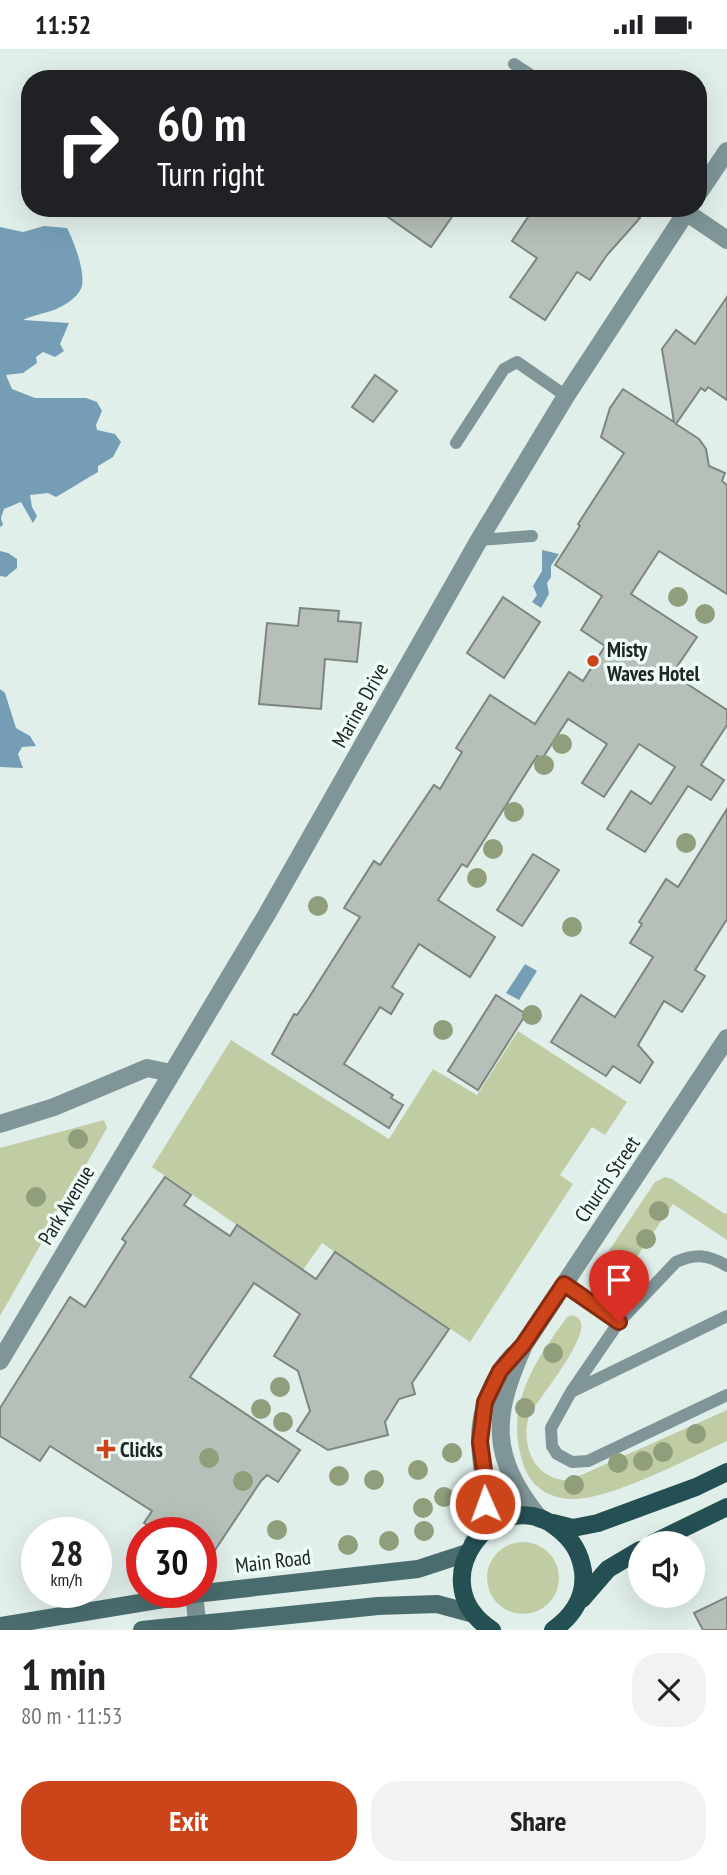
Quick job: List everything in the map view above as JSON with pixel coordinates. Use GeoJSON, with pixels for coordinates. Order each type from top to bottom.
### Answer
{"type":"FeatureCollection","features":[{"type":"Feature","properties":{"kind":"main road","name":"Main Road"},"geometry":{"type":"LineString","coordinates":[[217,1591],[418,1569],[470,1549],[482,1533],[509,1518],[545,1521],[573,1528],[598,1523],[675,1495],[727,1472]]}},
{"type":"Feature","properties":{"kind":"main road"},"geometry":{"type":"LineString","coordinates":[[678,1531],[727,1507]]}},
{"type":"Feature","properties":{"kind":"main road"},"geometry":{"type":"LineString","coordinates":[[545,1521],[569,1537],[581,1557],[584,1580],[578,1603]]}},
{"type":"Feature","properties":{"kind":"main road"},"geometry":{"type":"LineString","coordinates":[[470,1549],[463,1569],[462,1584],[466,1600],[484,1625]]}},
{"type":"Feature","properties":{"kind":"main road"},"geometry":{"type":"LineString","coordinates":[[553,1630],[567,1621],[578,1603],[608,1569],[628,1557]]}},
{"type":"Feature","properties":{"kind":"main road"},"geometry":{"type":"LineString","coordinates":[[142,1630],[198,1627],[378,1606],[419,1604],[437,1604],[484,1625]]}},
{"type":"Feature","properties":{"kind":"main road","name":"Main Road"},"geometry":{"type":"LineString","coordinates":[[0,1626],[126,1605]]}},
{"type":"Feature","properties":{"kind":"street"},"geometry":{"type":"LineString","coordinates":[[707,180],[727,151]]}},
{"type":"Feature","properties":{"kind":"street","name":"Marine Drive"},"geometry":{"type":"LineString","coordinates":[[171,1073],[267,914],[479,540],[566,396],[683,217]]}},
{"type":"Feature","properties":{"kind":"street"},"geometry":{"type":"LineString","coordinates":[[697,217],[727,240]]}},
{"type":"Feature","properties":{"kind":"street","name":"Church Street"},"geometry":{"type":"LineString","coordinates":[[470,1549],[482,1522],[485,1504],[486,1485],[480,1442],[485,1402],[500,1371],[523,1345],[727,1038]]}},
{"type":"Feature","properties":{"kind":"street"},"geometry":{"type":"LineString","coordinates":[[0,1123],[54,1107],[148,1068],[171,1073]]}},
{"type":"Feature","properties":{"kind":"street","name":"Park Avenue"},"geometry":{"type":"LineString","coordinates":[[0,1361],[171,1073]]}},
{"type":"Feature","properties":{"kind":"street","name":"Church Street"},"geometry":{"type":"LineString","coordinates":[[523,1345],[508,1385],[500,1438],[510,1477],[520,1494],[545,1521]]}},
{"type":"Feature","properties":{"kind":"street"},"geometry":{"type":"LineString","coordinates":[[196,1608],[198,1627]]}},
{"type":"Feature","properties":{"kind":"lane"},"geometry":{"type":"LineString","coordinates":[[514,64],[523,70]]}},
{"type":"Feature","properties":{"kind":"lane"},"geometry":{"type":"LineString","coordinates":[[456,443],[503,369],[517,362],[566,396]]}},
{"type":"Feature","properties":{"kind":"lane"},"geometry":{"type":"LineString","coordinates":[[479,540],[532,536]]}},
{"type":"Feature","properties":{"kind":"lane"},"geometry":{"type":"LineString","coordinates":[[727,1266],[705,1256],[676,1262],[619,1322],[571,1392],[555,1420],[550,1437],[557,1454],[564,1459],[580,1463],[727,1395]]}},
{"type":"Feature","properties":{"kind":"lane"},"geometry":{"type":"LineString","coordinates":[[564,1284],[619,1322]]}},
{"type":"Feature","properties":{"kind":"lane"},"geometry":{"type":"LineString","coordinates":[[571,1392],[727,1316]]}},
{"type":"Feature","properties":{"kind":"green space"},"geometry":{"type":"Polygon","coordinates":[[[518,1031],[627,1102],[605,1135],[592,1127],[560,1175],[573,1184],[470,1342],[322,1243],[303,1270],[152,1167],[231,1040],[389,1139],[433,1069],[477,1095],[518,1031]]]}},
{"type":"Feature","properties":{"kind":"green space"},"geometry":{"type":"Polygon","coordinates":[[[104,1120],[107,1128],[0,1316],[0,1148],[104,1120]]]}},
{"type":"Feature","properties":{"kind":"green space"},"geometry":{"type":"Polygon","coordinates":[[[665,1177],[727,1213],[727,1240],[673,1204],[614,1290],[592,1276],[655,1182],[665,1177]]]}},
{"type":"Feature","properties":{"kind":"green space"},"geometry":{"type":"Polygon","coordinates":[[[573,1315],[581,1323],[577,1343],[529,1415],[529,1449],[539,1468],[558,1479],[570,1480],[727,1410],[727,1441],[650,1477],[607,1493],[572,1499],[550,1495],[538,1487],[528,1476],[519,1447],[519,1407],[543,1352],[567,1317],[573,1315]]]}},
{"type":"Feature","properties":{"kind":"green space"},"geometry":{"type":"Polygon","coordinates":[[[523,1542],[543,1548],[553,1558],[559,1578],[553,1598],[543,1608],[523,1614],[503,1608],[493,1598],[487,1578],[493,1558],[503,1548],[523,1542]]]}},
{"type":"Feature","properties":{"kind":"water"},"geometry":{"type":"Polygon","coordinates":[[[44,226],[67,228],[76,248],[82,286],[74,297],[62,306],[23,320],[69,323],[60,344],[64,351],[55,357],[43,352],[36,357],[37,363],[23,373],[6,375],[12,389],[35,398],[86,398],[97,402],[102,411],[96,425],[97,430],[115,434],[121,442],[113,457],[98,466],[98,472],[56,497],[48,493],[30,495],[37,516],[33,523],[21,502],[4,509],[1,518],[3,525],[0,527],[0,227],[23,232],[44,226]]]}},
{"type":"Feature","properties":{"kind":"water"},"geometry":{"type":"Polygon","coordinates":[[[542,550],[559,554],[551,566],[551,577],[547,583],[549,594],[541,608],[532,602],[537,595],[533,586],[542,571],[542,550]]]}},
{"type":"Feature","properties":{"kind":"water"},"geometry":{"type":"Polygon","coordinates":[[[0,551],[17,559],[17,568],[6,577],[0,576],[0,551]]]}},
{"type":"Feature","properties":{"kind":"water"},"geometry":{"type":"Polygon","coordinates":[[[0,689],[5,693],[16,728],[30,736],[36,746],[22,747],[18,754],[23,768],[0,767],[0,689]]]}},
{"type":"Feature","properties":{"kind":"water"},"geometry":{"type":"Polygon","coordinates":[[[525,964],[537,971],[519,1000],[506,993],[525,964]]]}},
{"type":"Feature","properties":{"kind":"building"},"geometry":{"type":"Polygon","coordinates":[[[388,217],[452,217],[431,247],[388,217]]]}},
{"type":"Feature","properties":{"kind":"building"},"geometry":{"type":"Polygon","coordinates":[[[528,217],[640,218],[607,255],[590,280],[577,272],[545,320],[510,297],[537,258],[512,241],[528,217]]]}},
{"type":"Feature","properties":{"kind":"building"},"geometry":{"type":"Polygon","coordinates":[[[727,297],[727,400],[708,387],[705,391],[701,388],[676,424],[699,439],[706,449],[709,466],[725,473],[722,481],[727,485],[727,594],[659,551],[631,594],[697,637],[672,674],[727,710],[727,725],[701,765],[724,780],[711,800],[688,786],[645,852],[607,829],[631,791],[651,804],[675,767],[639,744],[604,797],[582,783],[607,744],[568,719],[542,759],[537,756],[467,867],[462,864],[438,900],[495,937],[470,977],[419,944],[392,987],[403,994],[391,1014],[380,1007],[344,1064],[393,1095],[391,1098],[403,1105],[389,1128],[272,1054],[294,1014],[297,1015],[308,999],[360,917],[344,908],[374,861],[380,865],[434,785],[440,789],[462,752],[456,748],[490,695],[535,724],[569,672],[583,681],[605,646],[581,630],[602,596],[555,565],[624,453],[601,437],[610,408],[623,389],[674,422],[662,349],[676,330],[695,344],[727,297]]]}},
{"type":"Feature","properties":{"kind":"building"},"geometry":{"type":"Polygon","coordinates":[[[375,375],[397,391],[373,422],[352,407],[375,375]]]}},
{"type":"Feature","properties":{"kind":"building"},"geometry":{"type":"Polygon","coordinates":[[[503,597],[540,622],[504,678],[467,653],[503,597]]]}},
{"type":"Feature","properties":{"kind":"building"},"geometry":{"type":"Polygon","coordinates":[[[300,608],[339,611],[338,621],[361,623],[357,662],[325,659],[321,709],[259,704],[267,623],[298,626],[300,608]]]}},
{"type":"Feature","properties":{"kind":"building"},"geometry":{"type":"Polygon","coordinates":[[[727,809],[727,919],[695,970],[705,976],[682,1012],[664,1001],[638,1045],[653,1062],[640,1083],[613,1066],[606,1076],[551,1042],[581,995],[615,1017],[653,957],[630,943],[642,924],[639,922],[666,879],[678,887],[727,809]]]}},
{"type":"Feature","properties":{"kind":"building"},"geometry":{"type":"Polygon","coordinates":[[[533,854],[559,870],[522,926],[497,910],[533,854]]]}},
{"type":"Feature","properties":{"kind":"building"},"geometry":{"type":"Polygon","coordinates":[[[496,995],[526,1014],[478,1090],[448,1071],[496,995]]]}},
{"type":"Feature","properties":{"kind":"building"},"geometry":{"type":"Polygon","coordinates":[[[165,1177],[191,1195],[184,1205],[230,1236],[237,1225],[316,1279],[335,1252],[449,1329],[412,1383],[415,1394],[399,1399],[385,1422],[388,1435],[328,1450],[297,1431],[310,1411],[298,1371],[274,1356],[300,1314],[254,1283],[190,1377],[300,1450],[278,1482],[267,1475],[261,1481],[217,1547],[217,1517],[148,1517],[152,1511],[50,1446],[40,1461],[0,1436],[0,1408],[70,1297],[85,1307],[126,1242],[122,1239],[165,1177]]]}},
{"type":"Feature","properties":{"kind":"building"},"geometry":{"type":"Polygon","coordinates":[[[727,1597],[727,1630],[703,1630],[694,1613],[727,1597]]]}},
{"type":"Feature","properties":{"kind":"place","name":"Misty Waves Hotel"},"geometry":{"type":"Point","coordinates":[593,661]}},
{"type":"Feature","properties":{"kind":"place","name":"Clicks"},"geometry":{"type":"Point","coordinates":[106,1449]}},
{"type":"Feature","properties":{"kind":"route"},"geometry":{"type":"LineString","coordinates":[[485,1504],[486,1485],[480,1442],[485,1402],[500,1371],[523,1345],[564,1284],[619,1322]]}}]}
